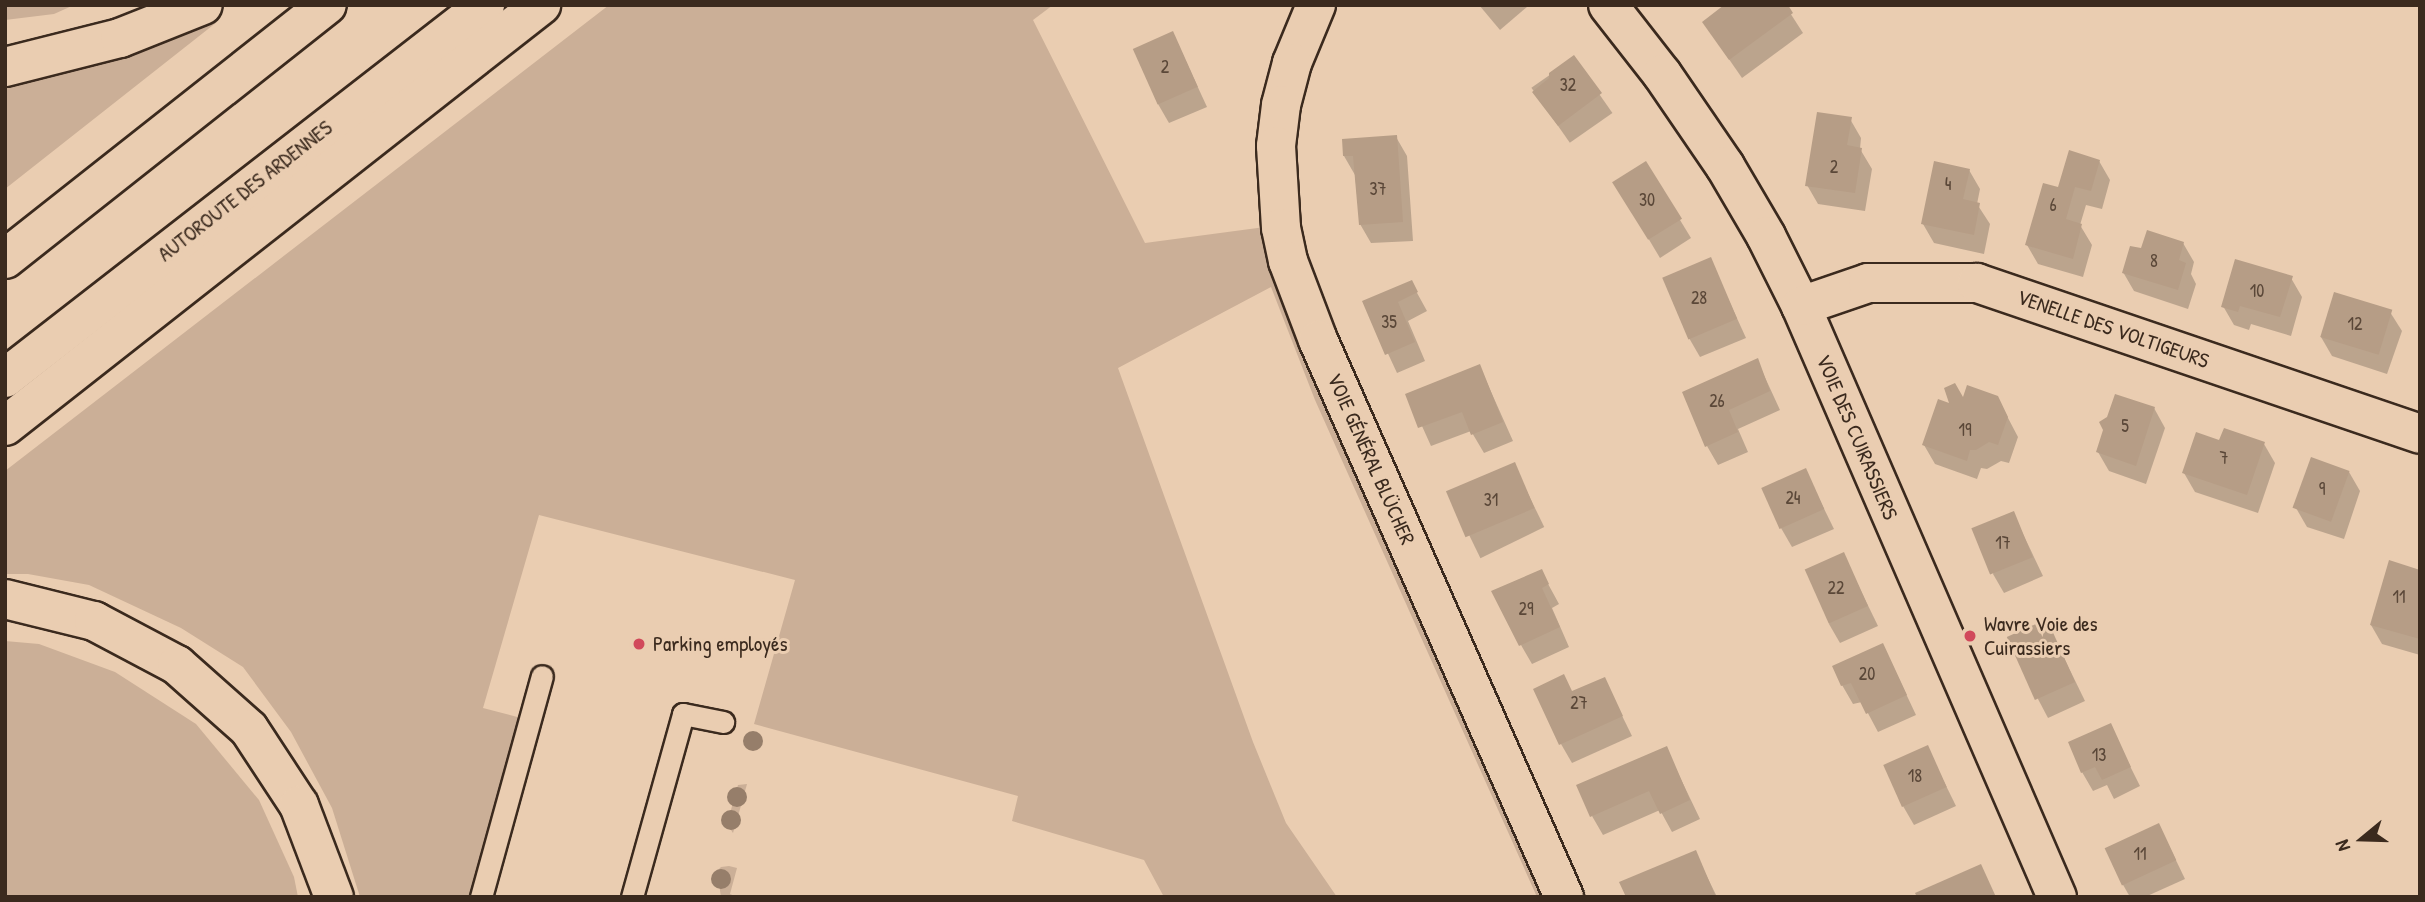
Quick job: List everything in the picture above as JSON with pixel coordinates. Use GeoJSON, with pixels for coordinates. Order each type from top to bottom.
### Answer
{"type":"FeatureCollection","features":[{"type":"Feature","properties":{"kind":"main road"},"geometry":{"type":"LineString","coordinates":[[5,67],[120,38],[203,5]]}},
{"type":"Feature","properties":{"kind":"main road"},"geometry":{"type":"LineString","coordinates":[[5,259],[327,5]]}},
{"type":"Feature","properties":{"kind":"main road","name":"AUTOROUTE DES ARDENNES"},"geometry":{"type":"LineString","coordinates":[[5,377],[485,5]]}},
{"type":"Feature","properties":{"kind":"main road"},"geometry":{"type":"LineString","coordinates":[[5,426],[541,5]]}},
{"type":"Feature","properties":{"kind":"main road","name":"VOIE GÉNÉRAL BLÜCHER"},"geometry":{"type":"LineString","coordinates":[[1316,5],[1292,62],[1281,105],[1276,146],[1281,228],[1287,261],[1324,353],[1564,897]]}},
{"type":"Feature","properties":{"kind":"main road","name":"VOIE DES CUIRASSIERS"},"geometry":{"type":"LineString","coordinates":[[1608,5],[1662,74],[1725,166],[1766,236],[1801,306],[2057,897]]}},
{"type":"Feature","properties":{"kind":"main road","name":"VENELLE DES VOLTIGEURS"},"geometry":{"type":"LineString","coordinates":[[1801,306],[1868,283],[1977,283],[2420,434]]}},
{"type":"Feature","properties":{"kind":"main road"},"geometry":{"type":"LineString","coordinates":[[5,599],[94,621],[177,664],[249,729],[299,804],[334,897]]}},
{"type":"Feature","properties":{"kind":"lane"},"geometry":{"type":"LineString","coordinates":[[481,897],[542,676]]}},
{"type":"Feature","properties":{"kind":"lane"},"geometry":{"type":"LineString","coordinates":[[632,897],[683,714],[723,722]]}},
{"type":"Feature","properties":{"kind":"shaded area"},"geometry":{"type":"Polygon","coordinates":[[[5,5],[74,5],[54,14],[5,20],[5,5]]]}},
{"type":"Feature","properties":{"kind":"shaded area"},"geometry":{"type":"Polygon","coordinates":[[[609,5],[1053,5],[1033,20],[1145,243],[1265,227],[1550,897],[1537,897],[1315,400],[1271,287],[1118,368],[1253,742],[1286,823],[1337,897],[1164,897],[1144,860],[1012,821],[1018,796],[754,724],[795,580],[539,515],[483,708],[521,718],[473,897],[360,897],[332,808],[291,732],[243,667],[181,628],[89,585],[28,574],[5,574],[5,471],[609,5]]]}},
{"type":"Feature","properties":{"kind":"shaded area"},"geometry":{"type":"Polygon","coordinates":[[[217,22],[5,189],[5,85],[101,64],[217,22]]]}},
{"type":"Feature","properties":{"kind":"shaded area"},"geometry":{"type":"Polygon","coordinates":[[[5,641],[39,644],[115,672],[196,724],[259,800],[294,877],[298,897],[5,897],[5,641]]]}},
{"type":"Feature","properties":{"kind":"shaded area"},"geometry":{"type":"Polygon","coordinates":[[[747,784],[733,833],[727,824],[738,785],[747,784]]]}},
{"type":"Feature","properties":{"kind":"shaded area"},"geometry":{"type":"Polygon","coordinates":[[[721,867],[737,868],[730,894],[737,897],[721,897],[717,871],[721,867]]]}},
{"type":"Feature","properties":{"kind":"building"},"geometry":{"type":"Polygon","coordinates":[[[1724,5],[1788,5],[1793,13],[1729,60],[1702,22],[1724,5]]]}},
{"type":"Feature","properties":{"kind":"building"},"geometry":{"type":"Polygon","coordinates":[[[1173,31],[1198,87],[1158,105],[1133,49],[1173,31]]]}},
{"type":"Feature","properties":{"kind":"building"},"geometry":{"type":"Polygon","coordinates":[[[1574,55],[1602,93],[1558,126],[1532,92],[1549,78],[1549,73],[1574,55]]]}},
{"type":"Feature","properties":{"kind":"building"},"geometry":{"type":"Polygon","coordinates":[[[1817,112],[1852,117],[1847,145],[1862,148],[1855,193],[1805,186],[1817,112]]]}},
{"type":"Feature","properties":{"kind":"building"},"geometry":{"type":"Polygon","coordinates":[[[1397,135],[1403,222],[1359,225],[1353,156],[1343,156],[1342,139],[1397,135]]]}},
{"type":"Feature","properties":{"kind":"building"},"geometry":{"type":"Polygon","coordinates":[[[2069,150],[2100,160],[2091,191],[2075,187],[2066,219],[2082,224],[2073,259],[2025,245],[2043,183],[2058,187],[2069,150]]]}},
{"type":"Feature","properties":{"kind":"building"},"geometry":{"type":"Polygon","coordinates":[[[1646,161],[1682,219],[1648,240],[1612,182],[1646,161]]]}},
{"type":"Feature","properties":{"kind":"building"},"geometry":{"type":"Polygon","coordinates":[[[1934,161],[1970,169],[1963,199],[1980,203],[1974,235],[1921,224],[1934,161]]]}},
{"type":"Feature","properties":{"kind":"building"},"geometry":{"type":"Polygon","coordinates":[[[2147,230],[2184,242],[2179,260],[2186,263],[2178,290],[2122,273],[2130,246],[2141,248],[2147,230]]]}},
{"type":"Feature","properties":{"kind":"building"},"geometry":{"type":"Polygon","coordinates":[[[1711,257],[1737,319],[1688,339],[1662,278],[1711,257]]]}},
{"type":"Feature","properties":{"kind":"building"},"geometry":{"type":"Polygon","coordinates":[[[2235,259],[2293,276],[2280,317],[2240,306],[2238,312],[2221,307],[2235,259]]]}},
{"type":"Feature","properties":{"kind":"building"},"geometry":{"type":"Polygon","coordinates":[[[1412,280],[1418,292],[1398,302],[1415,342],[1385,355],[1362,301],[1412,280]]]}},
{"type":"Feature","properties":{"kind":"building"},"geometry":{"type":"Polygon","coordinates":[[[2334,292],[2392,310],[2379,355],[2320,337],[2334,292]]]}},
{"type":"Feature","properties":{"kind":"building"},"geometry":{"type":"Polygon","coordinates":[[[1758,358],[1770,391],[1729,410],[1738,432],[1705,447],[1682,392],[1758,358]]]}},
{"type":"Feature","properties":{"kind":"building"},"geometry":{"type":"Polygon","coordinates":[[[1480,364],[1503,422],[1471,435],[1462,412],[1418,428],[1405,394],[1480,364]]]}},
{"type":"Feature","properties":{"kind":"building"},"geometry":{"type":"Polygon","coordinates":[[[1955,383],[1963,397],[1967,385],[1998,396],[2008,417],[1998,445],[1989,442],[1976,450],[1970,450],[1967,461],[1922,445],[1938,399],[1949,403],[1944,388],[1955,383]]]}},
{"type":"Feature","properties":{"kind":"building"},"geometry":{"type":"Polygon","coordinates":[[[2115,394],[2155,407],[2136,466],[2096,452],[2103,430],[2099,422],[2107,417],[2115,394]]]}},
{"type":"Feature","properties":{"kind":"building"},"geometry":{"type":"Polygon","coordinates":[[[2224,428],[2265,442],[2247,495],[2182,473],[2196,432],[2219,440],[2224,428]]]}},
{"type":"Feature","properties":{"kind":"building"},"geometry":{"type":"Polygon","coordinates":[[[2311,457],[2350,471],[2331,522],[2293,508],[2311,457]]]}},
{"type":"Feature","properties":{"kind":"building"},"geometry":{"type":"Polygon","coordinates":[[[1515,462],[1535,508],[1465,537],[1446,491],[1515,462]]]}},
{"type":"Feature","properties":{"kind":"building"},"geometry":{"type":"Polygon","coordinates":[[[1806,468],[1824,509],[1780,529],[1761,488],[1806,468]]]}},
{"type":"Feature","properties":{"kind":"building"},"geometry":{"type":"Polygon","coordinates":[[[2014,511],[2033,557],[1990,575],[1971,528],[2014,511]]]}},
{"type":"Feature","properties":{"kind":"building"},"geometry":{"type":"Polygon","coordinates":[[[1844,552],[1868,606],[1829,623],[1805,569],[1844,552]]]}},
{"type":"Feature","properties":{"kind":"building"},"geometry":{"type":"Polygon","coordinates":[[[2389,560],[2420,570],[2420,639],[2370,625],[2389,560]]]}},
{"type":"Feature","properties":{"kind":"building"},"geometry":{"type":"Polygon","coordinates":[[[1542,569],[1549,584],[1542,588],[1560,627],[1519,646],[1491,591],[1542,569]]]}},
{"type":"Feature","properties":{"kind":"building"},"geometry":{"type":"Polygon","coordinates":[[[2047,619],[2075,682],[2035,700],[2007,637],[2047,619]]]}},
{"type":"Feature","properties":{"kind":"building"},"geometry":{"type":"Polygon","coordinates":[[[1883,643],[1907,695],[1866,714],[1851,683],[1841,686],[1832,666],[1883,643]]]}},
{"type":"Feature","properties":{"kind":"building"},"geometry":{"type":"Polygon","coordinates":[[[1564,674],[1572,691],[1605,677],[1623,716],[1559,745],[1533,689],[1564,674]]]}},
{"type":"Feature","properties":{"kind":"building"},"geometry":{"type":"Polygon","coordinates":[[[2111,723],[2131,767],[2102,780],[2095,767],[2081,773],[2068,742],[2111,723]]]}},
{"type":"Feature","properties":{"kind":"building"},"geometry":{"type":"Polygon","coordinates":[[[1928,745],[1947,787],[1902,807],[1883,765],[1928,745]]]}},
{"type":"Feature","properties":{"kind":"building"},"geometry":{"type":"Polygon","coordinates":[[[1667,746],[1690,800],[1660,814],[1649,791],[1590,817],[1576,785],[1667,746]]]}},
{"type":"Feature","properties":{"kind":"building"},"geometry":{"type":"Polygon","coordinates":[[[2159,823],[2176,860],[2122,886],[2105,848],[2159,823]]]}},
{"type":"Feature","properties":{"kind":"building"},"geometry":{"type":"Polygon","coordinates":[[[1696,850],[1715,895],[1626,897],[1619,882],[1696,850]]]}},
{"type":"Feature","properties":{"kind":"building"},"geometry":{"type":"Polygon","coordinates":[[[1981,864],[1996,897],[1917,897],[1915,893],[1981,864]]]}},
{"type":"Feature","properties":{"kind":"place","name":"Wavre Voie des Cuirassiers"},"geometry":{"type":"Point","coordinates":[1970,636]}},
{"type":"Feature","properties":{"kind":"place","name":"Parking employés"},"geometry":{"type":"Point","coordinates":[639,644]}}]}
